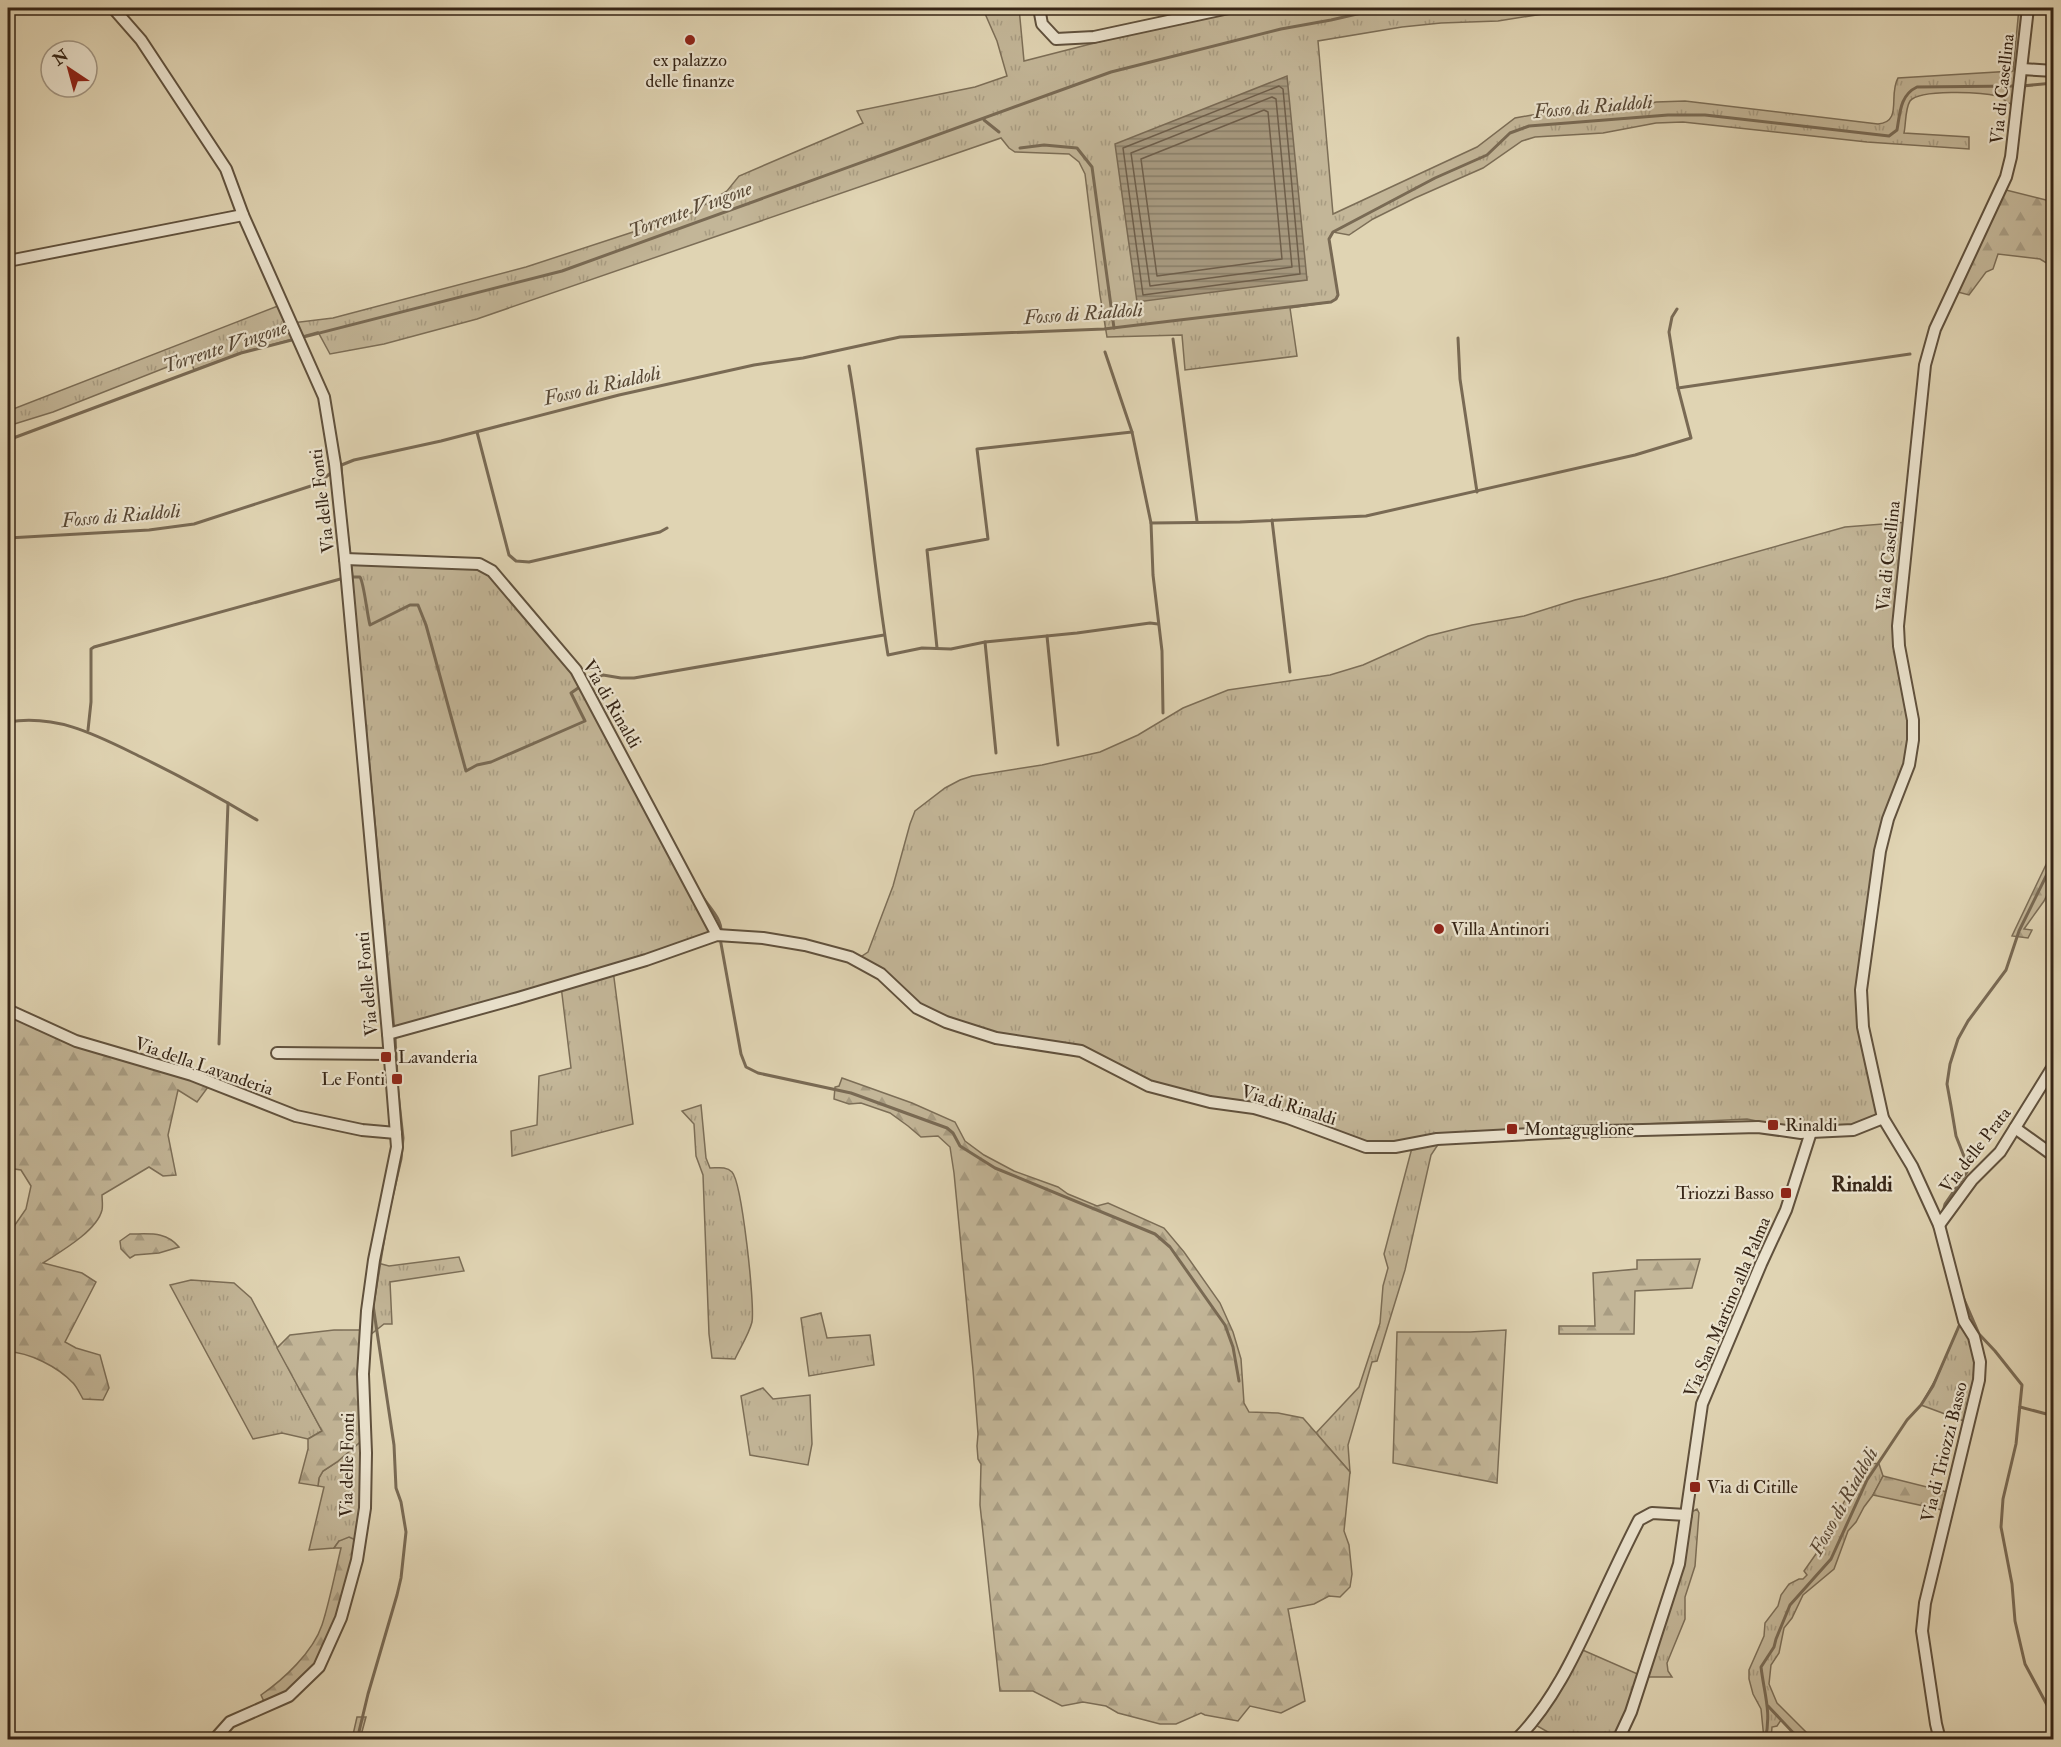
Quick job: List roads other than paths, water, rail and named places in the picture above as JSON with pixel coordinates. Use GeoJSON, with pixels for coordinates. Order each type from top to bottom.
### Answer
{"type":"FeatureCollection","features":[{"type":"Feature","properties":{"kind":"street","name":"Via delle Fonti"},"geometry":{"type":"LineString","coordinates":[[113,8],[141,40],[226,169],[243,215],[324,397],[335,464],[345,559],[396,1133],[396,1147],[374,1260],[367,1311],[363,1374],[366,1453],[365,1508],[357,1560],[341,1618],[319,1667],[289,1696],[230,1722],[214,1740]]}},
{"type":"Feature","properties":{"kind":"street"},"geometry":{"type":"LineString","coordinates":[[1039,8],[1042,24],[1056,39],[1094,37],[1229,8]]}},
{"type":"Feature","properties":{"kind":"street","name":"Via di Casellina"},"geometry":{"type":"LineString","coordinates":[[1883,1118],[1863,1027],[1861,990],[1880,851],[1888,819],[1909,765],[1913,740],[1913,720],[1899,646],[1898,626],[1925,365],[1935,329],[2006,177],[2011,158],[2028,8]]}},
{"type":"Feature","properties":{"kind":"street"},"geometry":{"type":"LineString","coordinates":[[2021,72],[2054,71]]}},
{"type":"Feature","properties":{"kind":"street"},"geometry":{"type":"LineString","coordinates":[[8,261],[243,215]]}},
{"type":"Feature","properties":{"kind":"street","name":"Via di Rinaldi"},"geometry":{"type":"LineString","coordinates":[[345,559],[479,564],[492,570],[576,670],[717,935]]}},
{"type":"Feature","properties":{"kind":"street","name":"Via di Rinaldi"},"geometry":{"type":"LineString","coordinates":[[388,1034],[646,960],[717,935],[763,938],[805,945],[850,957],[881,974],[917,1008],[946,1022],[996,1038],[1082,1051],[1149,1086],[1210,1102],[1254,1108],[1366,1147],[1395,1147],[1437,1140],[1566,1132],[1758,1127],[1801,1133],[1853,1130],[1883,1118]]}},
{"type":"Feature","properties":{"kind":"street","name":"Via della Lavanderia"},"geometry":{"type":"LineString","coordinates":[[8,1010],[76,1041],[192,1075],[296,1116],[362,1130],[396,1133]]}},
{"type":"Feature","properties":{"kind":"street"},"geometry":{"type":"LineString","coordinates":[[277,1053],[390,1054]]}},
{"type":"Feature","properties":{"kind":"street","name":"Via delle Prata"},"geometry":{"type":"LineString","coordinates":[[1940,1225],[1972,1180],[2000,1152],[2054,1065]]}},
{"type":"Feature","properties":{"kind":"street","name":"Via di Triozzi Basso"},"geometry":{"type":"LineString","coordinates":[[1883,1118],[1912,1166],[1940,1225],[1964,1321],[1974,1337],[1980,1362],[1979,1380],[1924,1603],[1922,1631],[1940,1740]]}},
{"type":"Feature","properties":{"kind":"street"},"geometry":{"type":"LineString","coordinates":[[2015,1128],[2054,1156]]}},
{"type":"Feature","properties":{"kind":"street","name":"Via San Martino alla Palma"},"geometry":{"type":"LineString","coordinates":[[1618,1740],[1631,1712],[1679,1564],[1702,1404],[1786,1210],[1811,1132]]}},
{"type":"Feature","properties":{"kind":"street"},"geometry":{"type":"LineString","coordinates":[[1516,1740],[1530,1726],[1547,1701],[1578,1648],[1639,1520],[1652,1513],[1686,1515]]}},
{"type":"Feature","properties":{"kind":"water"},"geometry":{"type":"Polygon","coordinates":[[[1287,76],[1307,280],[1137,302],[1115,144],[1287,76]]]}},
{"type":"Feature","properties":{"kind":"waterway","name":"Torrente Vingone"},"geometry":{"type":"LineString","coordinates":[[8,440],[241,353],[562,271],[1111,72],[1281,29],[1383,8]]}},
{"type":"Feature","properties":{"kind":"waterway","name":"Fosso di Rialdoli"},"geometry":{"type":"LineString","coordinates":[[2022,86],[2054,83]]}},
{"type":"Feature","properties":{"kind":"waterway","name":"Fosso di Rialdoli"},"geometry":{"type":"LineString","coordinates":[[339,466],[354,460],[441,441],[619,395],[754,365],[803,358],[900,337],[1104,329],[1331,302],[1338,295],[1329,239],[1333,232],[1435,178],[1487,155],[1510,133],[1529,126],[1668,115],[1705,115],[1889,136],[1897,130],[1904,100],[1911,90],[1917,87],[2016,86]]}},
{"type":"Feature","properties":{"kind":"waterway"},"geometry":{"type":"LineString","coordinates":[[984,120],[999,132]]}},
{"type":"Feature","properties":{"kind":"waterway"},"geometry":{"type":"LineString","coordinates":[[1020,148],[1044,145],[1077,148],[1092,167],[1114,328]]}},
{"type":"Feature","properties":{"kind":"waterway"},"geometry":{"type":"LineString","coordinates":[[1151,523],[1240,522],[1366,516],[1635,455],[1691,438],[1678,388],[1669,332],[1672,317],[1677,309]]}},
{"type":"Feature","properties":{"kind":"waterway"},"geometry":{"type":"LineString","coordinates":[[1458,338],[1460,379],[1477,492]]}},
{"type":"Feature","properties":{"kind":"waterway"},"geometry":{"type":"LineString","coordinates":[[1173,339],[1197,521]]}},
{"type":"Feature","properties":{"kind":"waterway"},"geometry":{"type":"LineString","coordinates":[[1105,352],[1132,432],[1151,523],[1153,575],[1162,651],[1163,713]]}},
{"type":"Feature","properties":{"kind":"waterway"},"geometry":{"type":"LineString","coordinates":[[1678,388],[1910,354]]}},
{"type":"Feature","properties":{"kind":"waterway"},"geometry":{"type":"LineString","coordinates":[[849,366],[888,655],[922,648],[951,649],[985,642],[1150,623],[1158,624]]}},
{"type":"Feature","properties":{"kind":"waterway"},"geometry":{"type":"LineString","coordinates":[[477,432],[509,555],[516,561],[529,562],[660,532],[667,528]]}},
{"type":"Feature","properties":{"kind":"waterway"},"geometry":{"type":"LineString","coordinates":[[937,648],[927,550],[988,539],[977,449],[1132,432]]}},
{"type":"Feature","properties":{"kind":"waterway"},"geometry":{"type":"LineString","coordinates":[[341,464],[342,480]]}},
{"type":"Feature","properties":{"kind":"waterway","name":"Fosso di Rialdoli"},"geometry":{"type":"LineString","coordinates":[[8,538],[149,530],[194,524],[317,484],[332,472]]}},
{"type":"Feature","properties":{"kind":"waterway"},"geometry":{"type":"LineString","coordinates":[[345,514],[352,576]]}},
{"type":"Feature","properties":{"kind":"waterway"},"geometry":{"type":"LineString","coordinates":[[1272,520],[1290,672]]}},
{"type":"Feature","properties":{"kind":"waterway"},"geometry":{"type":"LineString","coordinates":[[351,577],[360,577],[370,625],[410,605],[418,605],[426,625],[466,771],[585,721],[571,693],[581,686]]}},
{"type":"Feature","properties":{"kind":"waterway"},"geometry":{"type":"LineString","coordinates":[[88,730],[91,702],[91,649],[94,647],[344,578]]}},
{"type":"Feature","properties":{"kind":"waterway"},"geometry":{"type":"LineString","coordinates":[[586,683],[603,675],[634,678],[884,635]]}},
{"type":"Feature","properties":{"kind":"waterway"},"geometry":{"type":"LineString","coordinates":[[1047,636],[1058,745]]}},
{"type":"Feature","properties":{"kind":"waterway"},"geometry":{"type":"LineString","coordinates":[[985,642],[996,753]]}},
{"type":"Feature","properties":{"kind":"waterway"},"geometry":{"type":"LineString","coordinates":[[362,693],[394,1030]]}},
{"type":"Feature","properties":{"kind":"waterway"},"geometry":{"type":"LineString","coordinates":[[8,722],[44,721],[94,735],[172,773],[257,820]]}},
{"type":"Feature","properties":{"kind":"waterway"},"geometry":{"type":"LineString","coordinates":[[219,1044],[228,803]]}},
{"type":"Feature","properties":{"kind":"waterway","name":"Fosso di Rialdoli"},"geometry":{"type":"LineString","coordinates":[[1942,1216],[1945,1204],[1967,1172],[1967,1164],[1956,1136],[1947,1084],[1950,1064],[1958,1039],[1968,1021],[2006,970],[2019,931],[2054,860]]}},
{"type":"Feature","properties":{"kind":"waterway"},"geometry":{"type":"LineString","coordinates":[[702,896],[717,918],[721,932]]}},
{"type":"Feature","properties":{"kind":"waterway"},"geometry":{"type":"LineString","coordinates":[[720,938],[741,1054],[746,1067],[758,1073],[851,1093],[947,1128],[953,1133],[960,1146],[995,1168],[1155,1234],[1170,1247],[1225,1325],[1233,1347],[1239,1381]]}},
{"type":"Feature","properties":{"kind":"waterway"},"geometry":{"type":"LineString","coordinates":[[395,1036],[397,1078]]}},
{"type":"Feature","properties":{"kind":"waterway"},"geometry":{"type":"LineString","coordinates":[[391,1202],[401,1159],[403,1138],[397,1084]]}},
{"type":"Feature","properties":{"kind":"waterway"},"geometry":{"type":"LineString","coordinates":[[357,1740],[397,1595],[406,1532],[396,1488],[394,1445],[373,1305],[384,1238]]}},
{"type":"Feature","properties":{"kind":"waterway"},"geometry":{"type":"LineString","coordinates":[[1963,1297],[1979,1334],[2022,1385],[2016,1444],[2003,1499],[2001,1527],[2012,1584],[2015,1621],[2025,1664],[2054,1718]]}},
{"type":"Feature","properties":{"kind":"waterway","name":"Fosso di Rialdoli"},"geometry":{"type":"LineString","coordinates":[[1765,1740],[1768,1712],[1761,1667],[1774,1647],[1790,1605],[1831,1559],[1867,1480],[1933,1386],[1959,1326],[1963,1325]]}},
{"type":"Feature","properties":{"kind":"waterway"},"geometry":{"type":"LineString","coordinates":[[2020,1407],[2054,1416]]}},
{"type":"Feature","properties":{"kind":"waterway"},"geometry":{"type":"LineString","coordinates":[[1768,1706],[1800,1740]]}},
{"type":"Feature","properties":{"kind":"place","name":"ex palazzo delle finanze"},"geometry":{"type":"Point","coordinates":[690,40]}},
{"type":"Feature","properties":{"kind":"place","name":"Villa Antinori"},"geometry":{"type":"Point","coordinates":[1439,929]}},
{"type":"Feature","properties":{"kind":"place","name":"Lavanderia"},"geometry":{"type":"Point","coordinates":[386,1057]}},
{"type":"Feature","properties":{"kind":"place","name":"Le Fonti"},"geometry":{"type":"Point","coordinates":[397,1079]}},
{"type":"Feature","properties":{"kind":"place","name":"Rinaldi"},"geometry":{"type":"Point","coordinates":[1773,1125]}},
{"type":"Feature","properties":{"kind":"place","name":"Montaguglione"},"geometry":{"type":"Point","coordinates":[1512,1129]}},
{"type":"Feature","properties":{"kind":"place","name":"Triozzi Basso"},"geometry":{"type":"Point","coordinates":[1786,1193]}},
{"type":"Feature","properties":{"kind":"place","name":"Via di Citille"},"geometry":{"type":"Point","coordinates":[1695,1487]}},
{"type":"Feature","properties":{"kind":"district","name":"Rinaldi"},"geometry":{"type":"Point","coordinates":[1862,1184]}}]}
